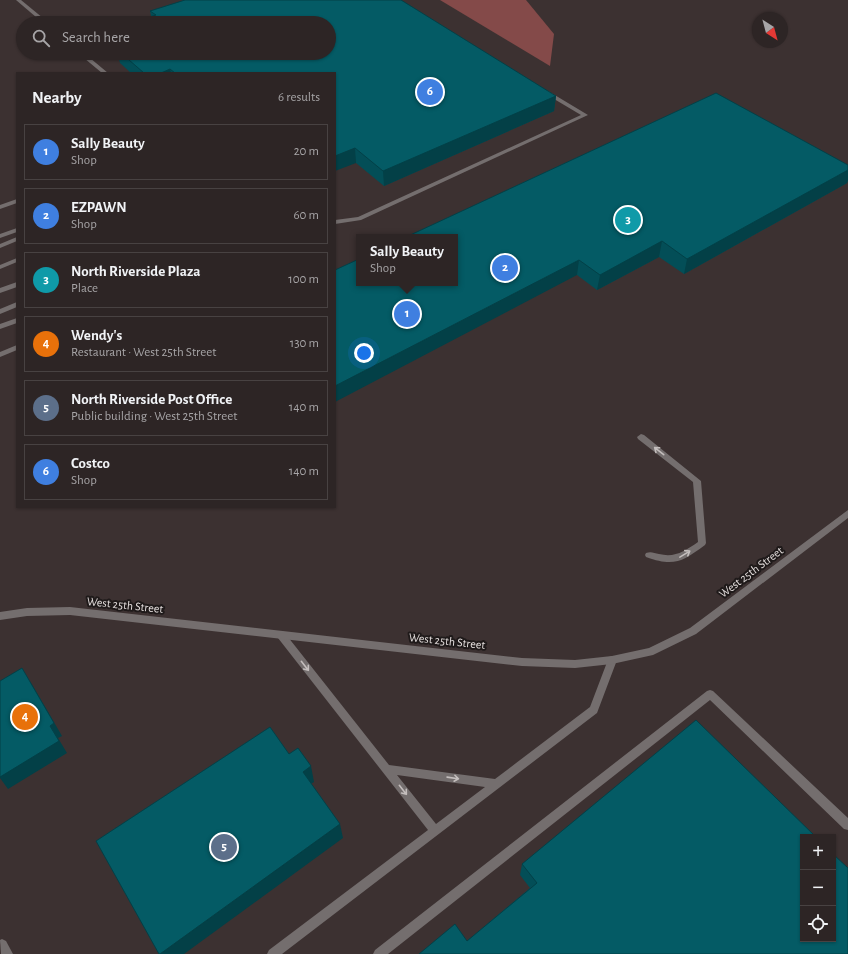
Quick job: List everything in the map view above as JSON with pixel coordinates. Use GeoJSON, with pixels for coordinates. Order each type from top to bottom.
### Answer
{"type":"FeatureCollection","features":[{"type":"Feature","properties":{"kind":"street"},"geometry":{"type":"LineString","coordinates":[[18,0],[37,16]]}},
{"type":"Feature","properties":{"kind":"street"},"geometry":{"type":"LineString","coordinates":[[90,60],[104,72]]}},
{"type":"Feature","properties":{"kind":"street"},"geometry":{"type":"LineString","coordinates":[[336,222],[359,219],[585,116],[538,87]]}},
{"type":"Feature","properties":{"kind":"street"},"geometry":{"type":"LineString","coordinates":[[0,207],[16,201]]}},
{"type":"Feature","properties":{"kind":"street"},"geometry":{"type":"LineString","coordinates":[[0,236],[16,230]]}},
{"type":"Feature","properties":{"kind":"street"},"geometry":{"type":"LineString","coordinates":[[0,246],[16,239]]}},
{"type":"Feature","properties":{"kind":"street"},"geometry":{"type":"LineString","coordinates":[[0,267],[16,260]]}},
{"type":"Feature","properties":{"kind":"street"},"geometry":{"type":"LineString","coordinates":[[0,291],[16,284]]}},
{"type":"Feature","properties":{"kind":"street"},"geometry":{"type":"LineString","coordinates":[[0,312],[16,304]]}},
{"type":"Feature","properties":{"kind":"street"},"geometry":{"type":"LineString","coordinates":[[0,327],[16,320]]}},
{"type":"Feature","properties":{"kind":"street"},"geometry":{"type":"LineString","coordinates":[[0,355],[16,347]]}},
{"type":"Feature","properties":{"kind":"street"},"geometry":{"type":"LineString","coordinates":[[641,437],[697,481],[702,543],[685,556],[673,560],[662,560],[649,555]]}},
{"type":"Feature","properties":{"kind":"street","name":"West 25th Street"},"geometry":{"type":"LineString","coordinates":[[0,616],[27,612],[70,611],[522,662],[575,664],[612,660],[650,652],[693,631],[848,513]]}},
{"type":"Feature","properties":{"kind":"street"},"geometry":{"type":"LineString","coordinates":[[281,635],[435,831]]}},
{"type":"Feature","properties":{"kind":"street"},"geometry":{"type":"LineString","coordinates":[[274,954],[594,710],[612,660]]}},
{"type":"Feature","properties":{"kind":"street"},"geometry":{"type":"LineString","coordinates":[[379,954],[710,694],[848,825]]}},
{"type":"Feature","properties":{"kind":"street"},"geometry":{"type":"LineString","coordinates":[[386,769],[497,784]]}},
{"type":"Feature","properties":{"kind":"shaded area"},"geometry":{"type":"Polygon","coordinates":[[[440,0],[526,0],[554,34],[550,66],[440,0]]]}},
{"type":"Feature","properties":{"kind":"building"},"geometry":{"type":"Polygon","coordinates":[[[185,0],[401,0],[556,96],[383,171],[355,148],[336,156],[336,72],[174,72],[170,69],[163,72],[143,72],[129,60],[336,60],[336,16],[153,16],[156,15],[150,11],[185,0]]]}},
{"type":"Feature","properties":{"kind":"building"},"geometry":{"type":"Polygon","coordinates":[[[716,93],[848,165],[848,170],[687,259],[662,241],[600,275],[579,260],[336,385],[336,270],[356,260],[356,286],[458,286],[458,234],[412,234],[716,93]]]}},
{"type":"Feature","properties":{"kind":"building"},"geometry":{"type":"Polygon","coordinates":[[[22,668],[54,723],[50,726],[59,741],[0,777],[0,681],[22,668]]]}},
{"type":"Feature","properties":{"kind":"building"},"geometry":{"type":"Polygon","coordinates":[[[696,720],[813,834],[800,834],[800,942],[836,942],[836,857],[848,868],[848,954],[419,954],[455,924],[467,941],[537,883],[522,864],[696,720]]]}},
{"type":"Feature","properties":{"kind":"building"},"geometry":{"type":"Polygon","coordinates":[[[270,727],[289,754],[298,748],[311,766],[303,772],[340,824],[159,954],[96,841],[270,727]]]}},
{"type":"Feature","properties":{"kind":"place","name":"Costco"},"geometry":{"type":"Point","coordinates":[430,92]}},
{"type":"Feature","properties":{"kind":"place","name":"North Riverside Plaza"},"geometry":{"type":"Point","coordinates":[628,220]}},
{"type":"Feature","properties":{"kind":"place","name":"EZPAWN"},"geometry":{"type":"Point","coordinates":[505,268]}},
{"type":"Feature","properties":{"kind":"place","name":"Sally Beauty"},"geometry":{"type":"Point","coordinates":[407,314]}},
{"type":"Feature","properties":{"kind":"place","name":"Wendy's"},"geometry":{"type":"Point","coordinates":[25,717]}},
{"type":"Feature","properties":{"kind":"place","name":"North Riverside Post Office"},"geometry":{"type":"Point","coordinates":[224,847]}}]}
